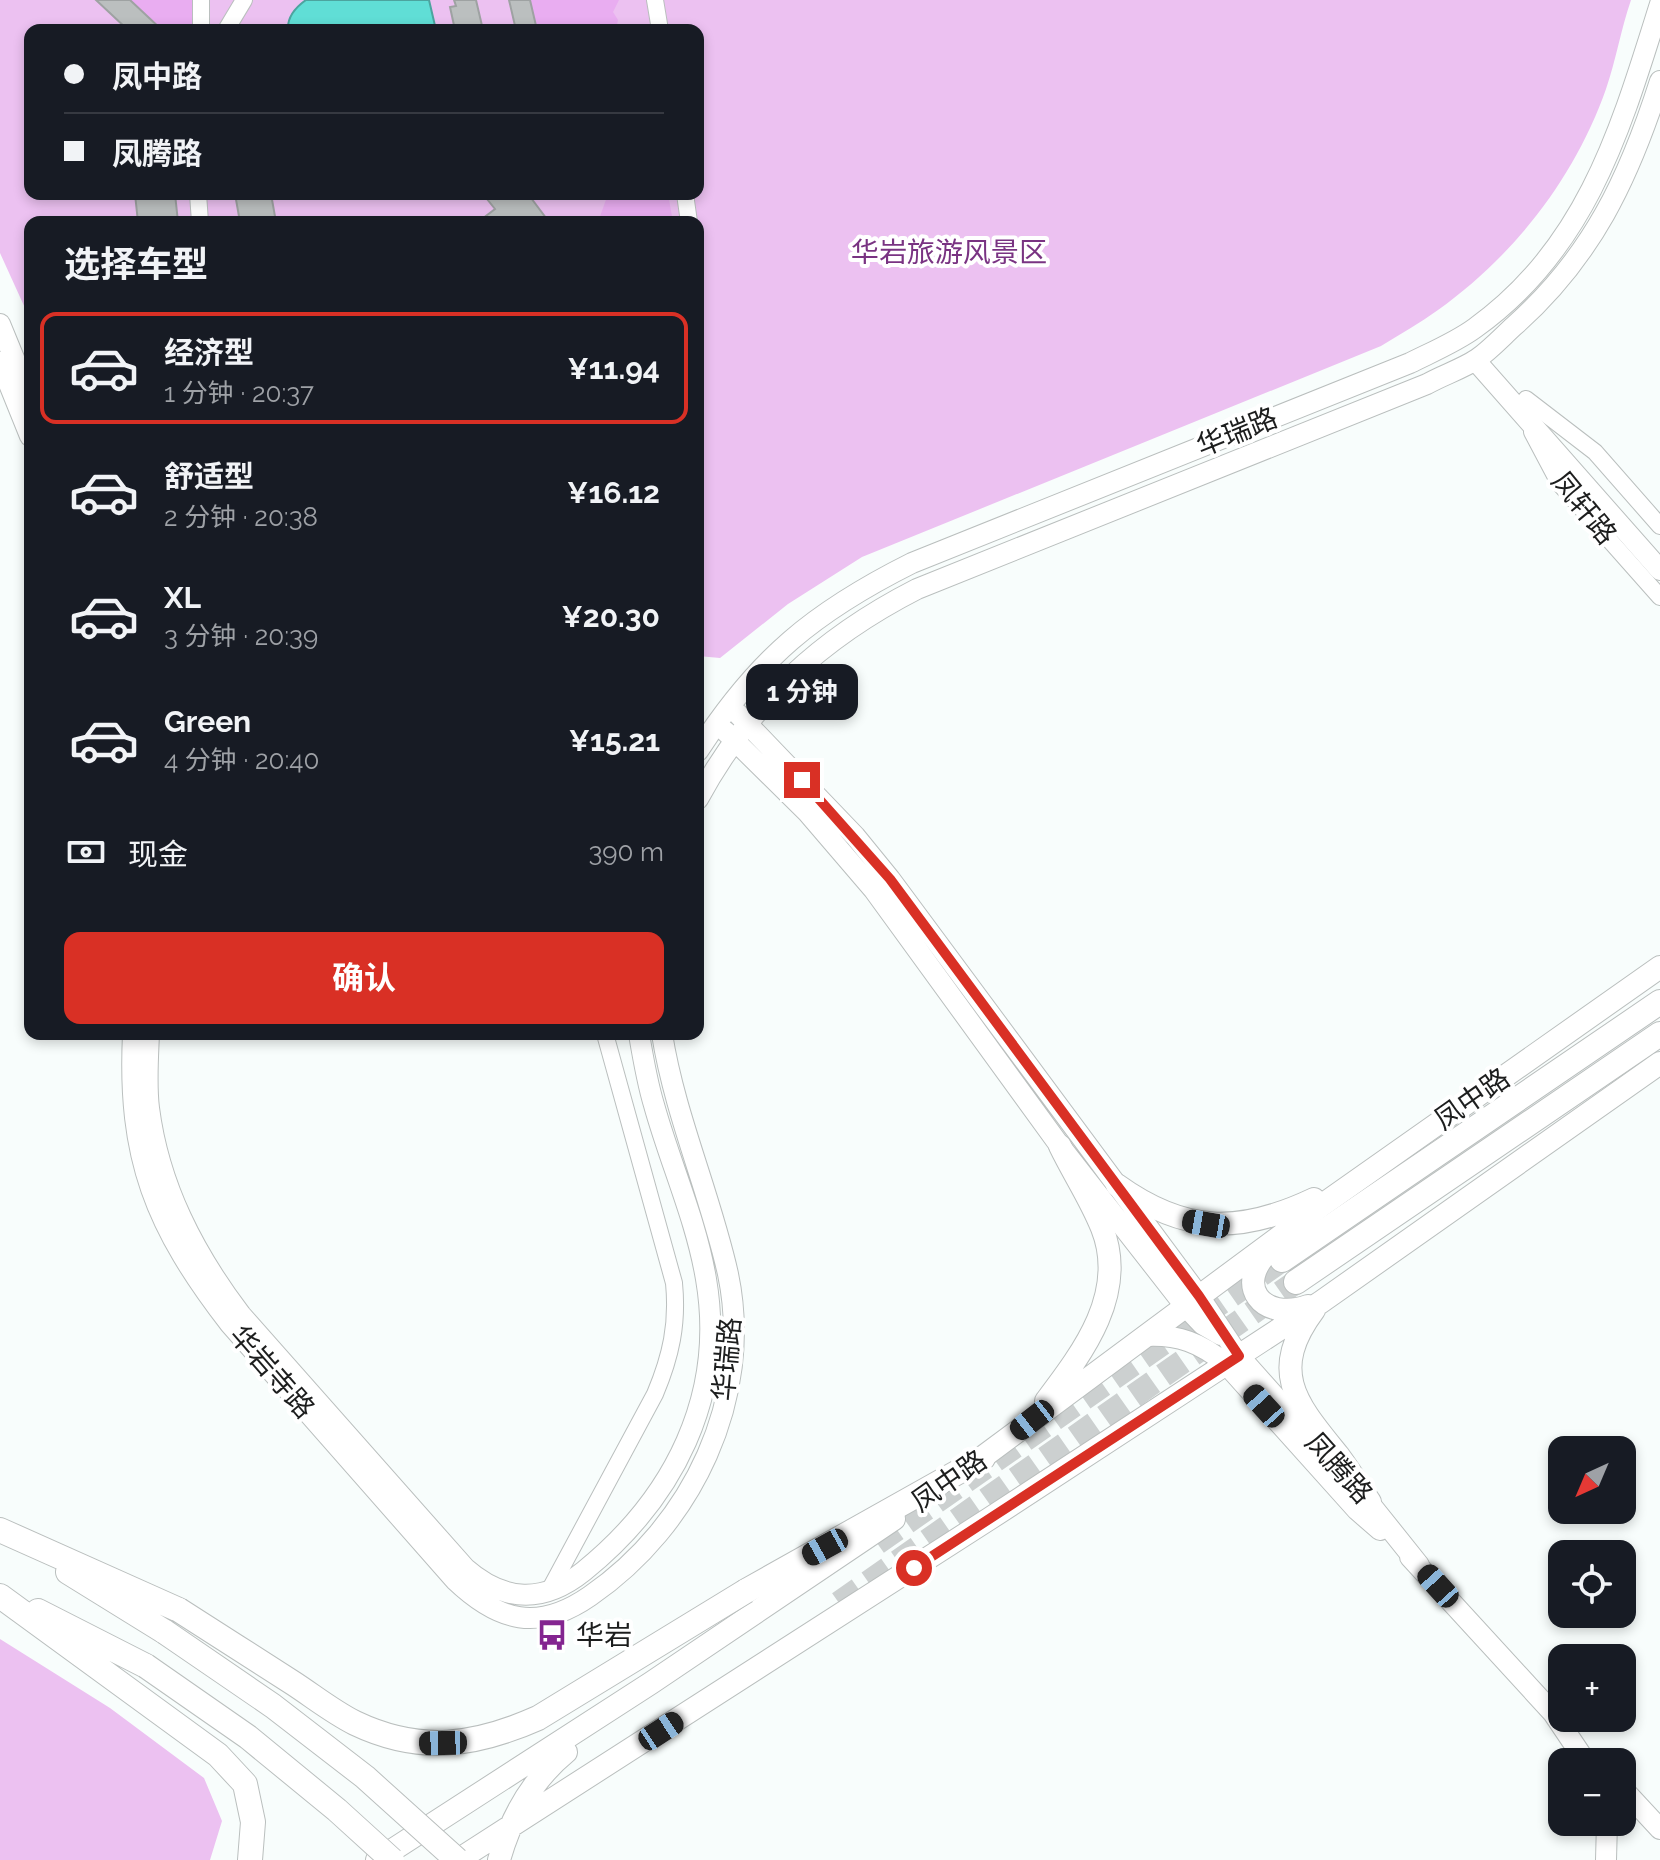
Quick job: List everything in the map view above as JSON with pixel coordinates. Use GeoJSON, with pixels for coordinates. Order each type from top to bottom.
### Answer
{"type":"FeatureCollection","features":[{"type":"Feature","properties":{"kind":"main road","name":"凤中路"},"geometry":{"type":"LineString","coordinates":[[377,1860],[651,1683],[983,1458],[1359,1178],[1660,967]]}},
{"type":"Feature","properties":{"kind":"main road"},"geometry":{"type":"LineString","coordinates":[[1282,1260],[1660,1002]]}},
{"type":"Feature","properties":{"kind":"main road"},"geometry":{"type":"LineString","coordinates":[[1296,1282],[1660,1034]]}},
{"type":"Feature","properties":{"kind":"main road","name":"凤中路"},"geometry":{"type":"LineString","coordinates":[[458,1860],[1321,1302],[1660,1063]]}},
{"type":"Feature","properties":{"kind":"main road"},"geometry":{"type":"LineString","coordinates":[[1032,1420],[1077,1360],[1096,1326],[1109,1289],[1109,1259],[1103,1230],[1060,1146]]}},
{"type":"Feature","properties":{"kind":"main road"},"geometry":{"type":"LineString","coordinates":[[1117,1185],[1142,1203],[1184,1220],[1228,1224],[1248,1223],[1284,1213],[1359,1178]]}},
{"type":"Feature","properties":{"kind":"main road"},"geometry":{"type":"LineString","coordinates":[[1321,1302],[1297,1310],[1277,1311],[1257,1297],[1253,1286],[1259,1262],[1325,1203]]}},
{"type":"Feature","properties":{"kind":"main road"},"geometry":{"type":"LineString","coordinates":[[1321,1302],[1298,1335],[1293,1348],[1291,1376],[1294,1391],[1307,1418],[1370,1502]]}},
{"type":"Feature","properties":{"kind":"main road"},"geometry":{"type":"LineString","coordinates":[[3,1531],[179,1610],[353,1722],[407,1740],[463,1743],[502,1734],[538,1718],[746,1591],[983,1458]]}},
{"type":"Feature","properties":{"kind":"main road"},"geometry":{"type":"LineString","coordinates":[[3,1531],[165,1632],[273,1706],[365,1777],[458,1860]]}},
{"type":"Feature","properties":{"kind":"main road"},"geometry":{"type":"LineString","coordinates":[[0,1594],[146,1666],[248,1737],[392,1860]]}},
{"type":"Feature","properties":{"kind":"main road"},"geometry":{"type":"LineString","coordinates":[[0,1594],[127,1691],[218,1755],[245,1784],[253,1822],[250,1860]]}},
{"type":"Feature","properties":{"kind":"main road"},"geometry":{"type":"LineString","coordinates":[[499,1860],[507,1830],[544,1770],[651,1683]]}},
{"type":"Feature","properties":{"kind":"street"},"geometry":{"type":"LineString","coordinates":[[201,0],[201,24]]}},
{"type":"Feature","properties":{"kind":"street"},"geometry":{"type":"LineString","coordinates":[[230,24],[244,0]]}},
{"type":"Feature","properties":{"kind":"street"},"geometry":{"type":"LineString","coordinates":[[655,0],[659,24]]}},
{"type":"Feature","properties":{"kind":"street","name":"华瑞路"},"geometry":{"type":"LineString","coordinates":[[704,742],[729,705],[767,661],[832,606],[869,585],[912,563],[1410,363],[1475,328],[1513,296],[1547,259],[1592,190],[1616,138],[1660,4]]}},
{"type":"Feature","properties":{"kind":"street","name":"华瑞路"},"geometry":{"type":"LineString","coordinates":[[704,789],[740,731],[812,655],[846,630],[917,589],[1427,384],[1481,356],[1529,313],[1590,239],[1633,161],[1660,81]]}},
{"type":"Feature","properties":{"kind":"street"},"geometry":{"type":"LineString","coordinates":[[0,324],[24,382]]}},
{"type":"Feature","properties":{"kind":"street","name":"凤轩路"},"geometry":{"type":"LineString","coordinates":[[1481,356],[1578,467],[1660,570]]}},
{"type":"Feature","properties":{"kind":"street"},"geometry":{"type":"LineString","coordinates":[[0,362],[24,421]]}},
{"type":"Feature","properties":{"kind":"street","name":"凤轩路"},"geometry":{"type":"LineString","coordinates":[[1523,404],[1595,452],[1660,526]]}},
{"type":"Feature","properties":{"kind":"street","name":"凤轩路"},"geometry":{"type":"LineString","coordinates":[[1523,404],[1559,483],[1660,597]]}},
{"type":"Feature","properties":{"kind":"street","name":"凤轩路"},"geometry":{"type":"LineString","coordinates":[[1578,467],[1660,551]]}},
{"type":"Feature","properties":{"kind":"street","name":"凤腾路"},"geometry":{"type":"LineString","coordinates":[[729,705],[740,731],[874,890],[1060,1146],[1192,1301]]}},
{"type":"Feature","properties":{"kind":"street","name":"凤腾路"},"geometry":{"type":"LineString","coordinates":[[717,722],[740,731],[838,818],[890,879],[1117,1185],[1192,1301],[1202,1324],[1226,1337],[1233,1360],[1370,1502],[1419,1565]]}},
{"type":"Feature","properties":{"kind":"street","name":"华岩寺路"},"geometry":{"type":"LineString","coordinates":[[133,1040],[132,1107],[144,1171],[171,1236],[207,1295],[469,1593],[499,1613],[546,1618]]}},
{"type":"Feature","properties":{"kind":"street","name":"华岩寺路"},"geometry":{"type":"LineString","coordinates":[[149,1040],[148,1105],[161,1166],[184,1226],[219,1285],[241,1315],[465,1568],[493,1589],[511,1594],[529,1596],[549,1591]]}},
{"type":"Feature","properties":{"kind":"street"},"geometry":{"type":"LineString","coordinates":[[549,1591],[655,1394],[666,1368],[676,1324],[674,1283],[607,1040]]}},
{"type":"Feature","properties":{"kind":"street","name":"华瑞路"},"geometry":{"type":"LineString","coordinates":[[549,1591],[584,1572],[641,1515],[667,1481],[686,1445],[702,1402],[710,1360],[712,1323],[706,1278],[654,1104],[640,1040]]}},
{"type":"Feature","properties":{"kind":"street","name":"华瑞路"},"geometry":{"type":"LineString","coordinates":[[546,1618],[565,1611],[598,1590],[660,1531],[688,1494],[708,1456],[724,1412],[734,1337],[729,1277],[676,1100],[663,1040]]}},
{"type":"Feature","properties":{"kind":"street"},"geometry":{"type":"LineString","coordinates":[[1145,1336],[1184,1338],[1233,1360],[1357,1510],[1419,1565],[1548,1707]]}},
{"type":"Feature","properties":{"kind":"street"},"geometry":{"type":"LineString","coordinates":[[1226,1337],[1237,1340],[1269,1336]]}},
{"type":"Feature","properties":{"kind":"street"},"geometry":{"type":"LineString","coordinates":[[1570,1732],[1585,1748]]}},
{"type":"Feature","properties":{"kind":"street"},"geometry":{"type":"LineString","coordinates":[[1636,1803],[1660,1829]]}},
{"type":"Feature","properties":{"kind":"street"},"geometry":{"type":"LineString","coordinates":[[1606,1860],[1607,1836]]}},
{"type":"Feature","properties":{"kind":"green space","name":"华岩旅游风景区"},"geometry":{"type":"Polygon","coordinates":[[[0,0],[1631,0],[1606,89],[1578,153],[1560,183],[1517,239],[1492,265],[1438,310],[1381,346],[862,557],[788,604],[720,658],[704,657],[704,216],[24,216],[24,306],[0,253],[0,0]]]}},
{"type":"Feature","properties":{"kind":"green space"},"geometry":{"type":"Polygon","coordinates":[[[0,1639],[110,1708],[204,1778],[222,1821],[210,1860],[0,1860],[0,1639]]]}},
{"type":"Feature","properties":{"kind":"shaded area"},"geometry":{"type":"Polygon","coordinates":[[[130,0],[195,0],[194,24],[156,24],[130,0]]]}},
{"type":"Feature","properties":{"kind":"shaded area"},"geometry":{"type":"Polygon","coordinates":[[[530,0],[619,0],[613,12],[617,24],[536,24],[530,0]]]}},
{"type":"Feature","properties":{"kind":"shaded area"},"geometry":{"type":"Polygon","coordinates":[[[606,200],[669,200],[672,216],[600,216],[606,200]]]}},
{"type":"Feature","properties":{"kind":"water"},"geometry":{"type":"Polygon","coordinates":[[[306,0],[429,0],[435,24],[289,24],[306,0]]]}},
{"type":"Feature","properties":{"kind":"building"},"geometry":{"type":"Polygon","coordinates":[[[96,0],[130,0],[156,24],[122,24],[96,0]]]}},
{"type":"Feature","properties":{"kind":"building"},"geometry":{"type":"Polygon","coordinates":[[[454,0],[476,0],[482,24],[454,24],[450,7],[456,6],[454,0]]]}},
{"type":"Feature","properties":{"kind":"building"},"geometry":{"type":"Polygon","coordinates":[[[509,0],[530,0],[536,24],[515,24],[509,0]]]}},
{"type":"Feature","properties":{"kind":"building"},"geometry":{"type":"Polygon","coordinates":[[[136,200],[176,200],[177,216],[137,216],[136,200]]]}},
{"type":"Feature","properties":{"kind":"building"},"geometry":{"type":"Polygon","coordinates":[[[236,200],[272,200],[275,216],[239,216],[236,200]]]}},
{"type":"Feature","properties":{"kind":"building"},"geometry":{"type":"Polygon","coordinates":[[[488,200],[532,200],[544,216],[486,216],[495,209],[488,200]]]}},
{"type":"Feature","properties":{"kind":"tunnel"},"geometry":{"type":"LineString","coordinates":[[877,1543],[1282,1260]]}},
{"type":"Feature","properties":{"kind":"tunnel"},"geometry":{"type":"LineString","coordinates":[[839,1603],[1296,1282]]}},
{"type":"Feature","properties":{"kind":"place","name":"华岩"},"geometry":{"type":"Point","coordinates":[552,1635]}},
{"type":"Feature","properties":{"kind":"route"},"geometry":{"type":"LineString","coordinates":[[802,780],[855,836],[890,879],[1199,1296],[1239,1356],[914,1568]]}}]}
